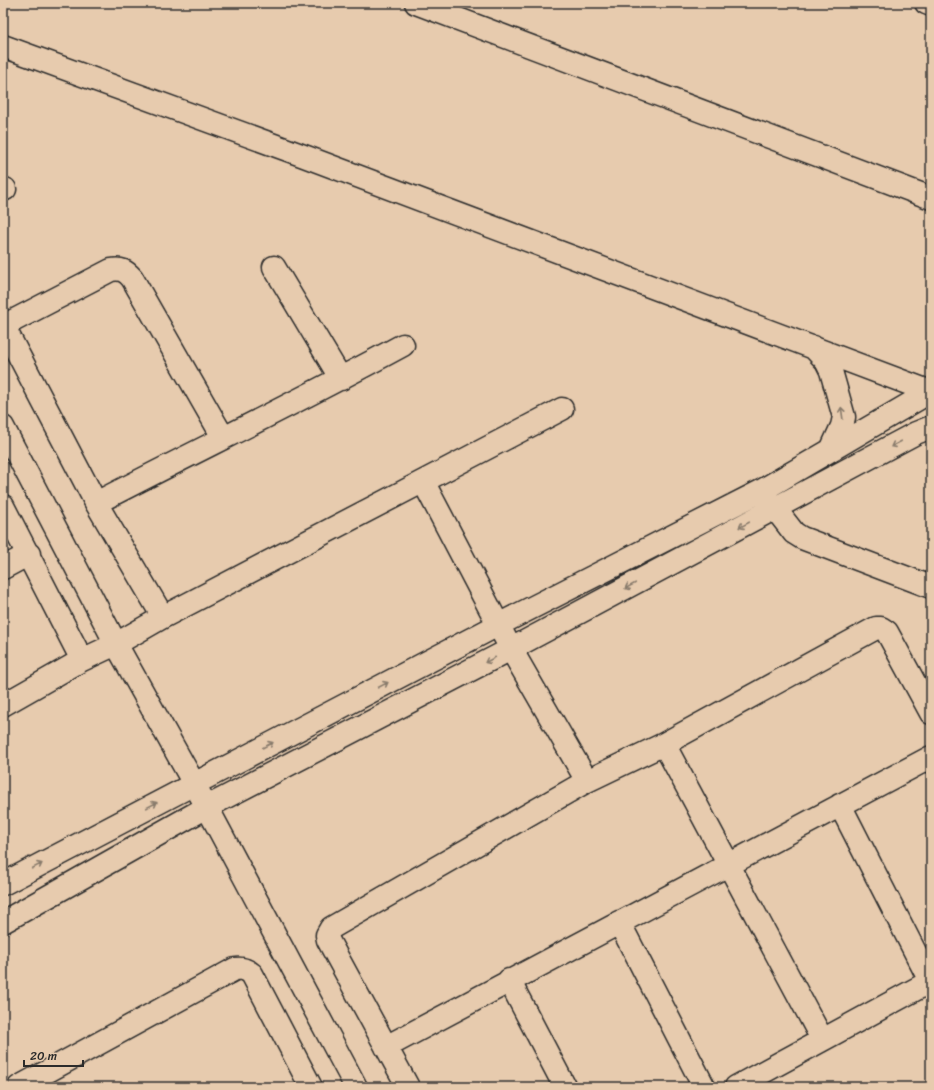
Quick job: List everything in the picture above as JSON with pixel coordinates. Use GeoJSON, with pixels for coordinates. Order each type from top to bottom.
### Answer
{"type":"FeatureCollection","features":[{"type":"Feature","properties":{"kind":"street"},"geometry":{"type":"LineString","coordinates":[[416,3],[931,198]]}},
{"type":"Feature","properties":{"kind":"street"},"geometry":{"type":"LineString","coordinates":[[926,3],[931,5]]}},
{"type":"Feature","properties":{"kind":"street"},"geometry":{"type":"LineString","coordinates":[[3,46],[304,156],[931,392]]}},
{"type":"Feature","properties":{"kind":"street"},"geometry":{"type":"LineString","coordinates":[[274,267],[341,379]]}},
{"type":"Feature","properties":{"kind":"street"},"geometry":{"type":"LineString","coordinates":[[162,617],[96,503],[3,326],[111,270],[118,269],[127,272],[132,278],[223,437]]}},
{"type":"Feature","properties":{"kind":"street"},"geometry":{"type":"LineString","coordinates":[[96,503],[223,437],[341,379],[403,345]]}},
{"type":"Feature","properties":{"kind":"street"},"geometry":{"type":"LineString","coordinates":[[813,347],[826,361],[831,371],[844,417],[842,426],[831,450]]}},
{"type":"Feature","properties":{"kind":"street"},"geometry":{"type":"LineString","coordinates":[[3,884],[498,625],[761,491],[931,392]]}},
{"type":"Feature","properties":{"kind":"street"},"geometry":{"type":"LineString","coordinates":[[3,705],[82,660],[116,644],[162,617],[424,483],[562,409]]}},
{"type":"Feature","properties":{"kind":"street"},"geometry":{"type":"LineString","coordinates":[[3,427],[116,644],[207,807],[356,1087]]}},
{"type":"Feature","properties":{"kind":"street"},"geometry":{"type":"LineString","coordinates":[[3,922],[207,807],[511,649],[916,433],[931,427]]}},
{"type":"Feature","properties":{"kind":"street"},"geometry":{"type":"LineString","coordinates":[[424,483],[511,649],[587,781]]}},
{"type":"Feature","properties":{"kind":"street"},"geometry":{"type":"LineString","coordinates":[[761,491],[794,533],[802,538],[931,587]]}},
{"type":"Feature","properties":{"kind":"street"},"geometry":{"type":"LineString","coordinates":[[3,506],[82,660]]}},
{"type":"Feature","properties":{"kind":"street"},"geometry":{"type":"LineString","coordinates":[[3,568],[28,554]]}},
{"type":"Feature","properties":{"kind":"street"},"geometry":{"type":"LineString","coordinates":[[408,1087],[328,940],[326,935],[328,931],[587,781],[664,744],[879,628],[887,632],[931,714]]}},
{"type":"Feature","properties":{"kind":"street"},"geometry":{"type":"LineString","coordinates":[[664,744],[822,1039]]}},
{"type":"Feature","properties":{"kind":"street"},"geometry":{"type":"LineString","coordinates":[[386,1047],[509,980],[931,757]]}},
{"type":"Feature","properties":{"kind":"street"},"geometry":{"type":"LineString","coordinates":[[736,1087],[931,981],[840,805]]}},
{"type":"Feature","properties":{"kind":"street"},"geometry":{"type":"LineString","coordinates":[[619,922],[704,1087]]}},
{"type":"Feature","properties":{"kind":"street"},"geometry":{"type":"LineString","coordinates":[[19,1087],[235,969],[241,968],[248,970],[252,974],[306,1085]]}},
{"type":"Feature","properties":{"kind":"street"},"geometry":{"type":"LineString","coordinates":[[509,980],[565,1087]]}}]}
